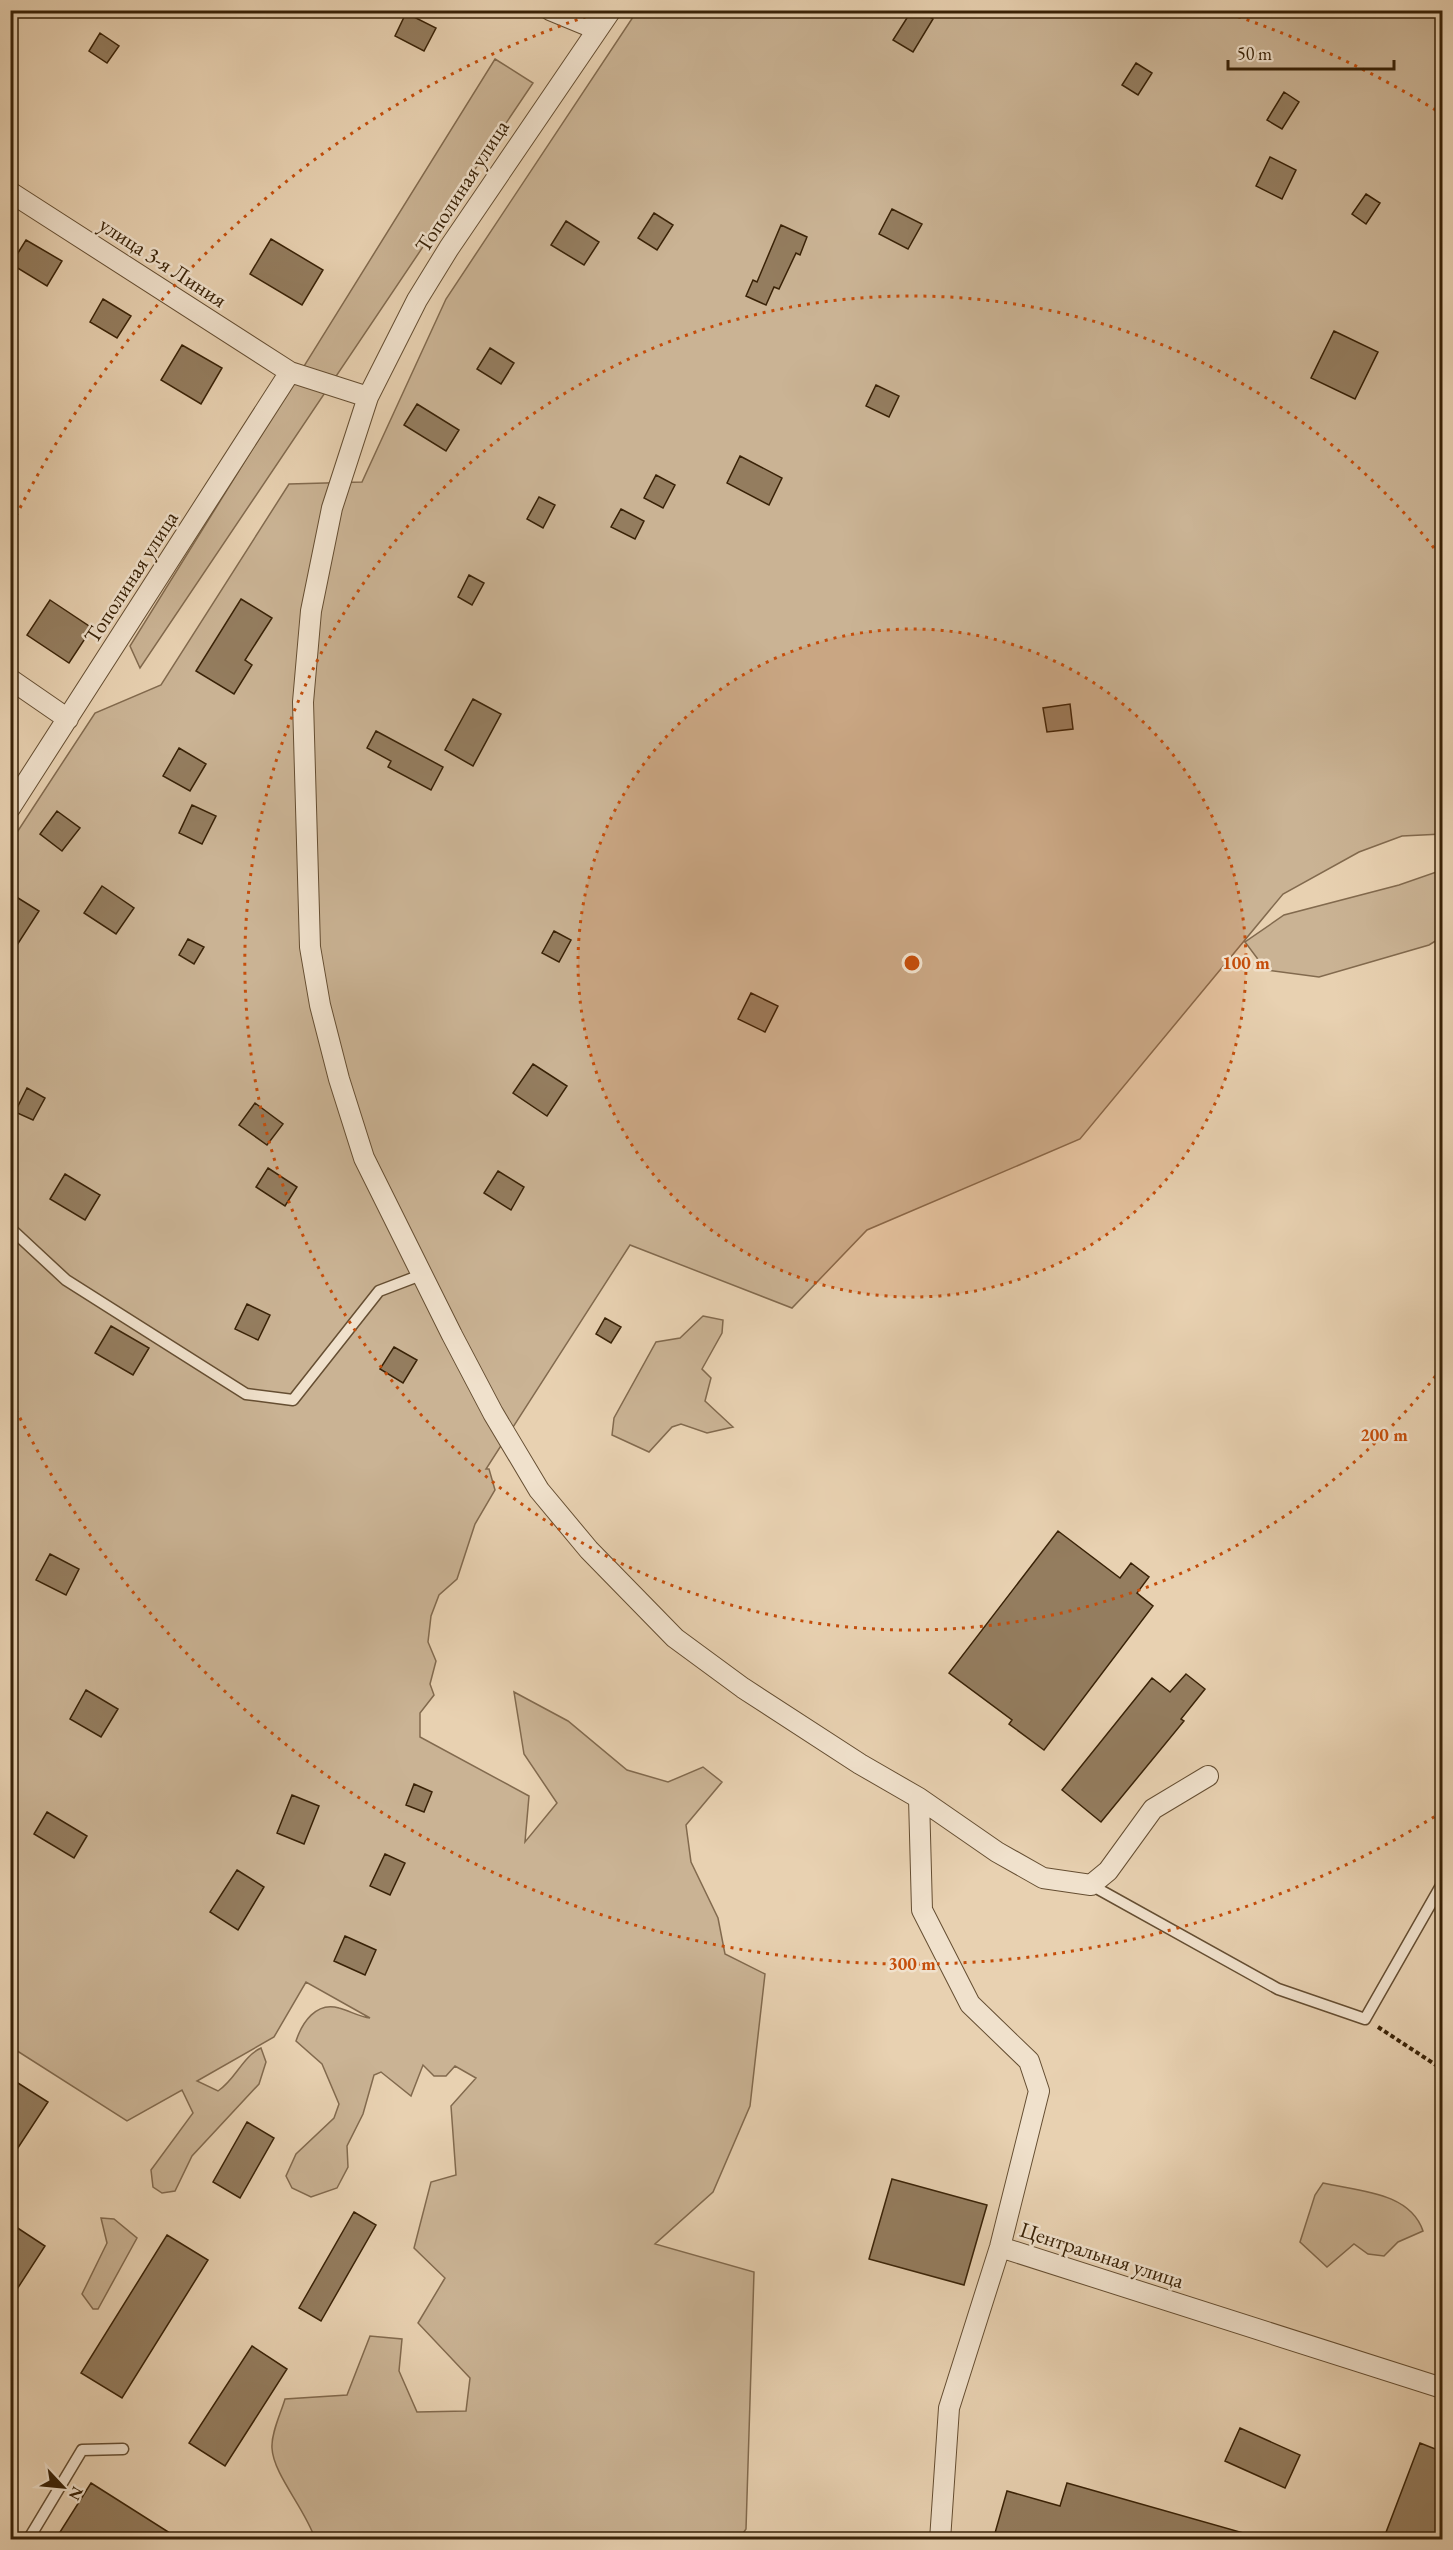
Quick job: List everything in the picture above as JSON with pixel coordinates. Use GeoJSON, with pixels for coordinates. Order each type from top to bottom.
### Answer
{"type":"FeatureCollection","features":[{"type":"Feature","properties":{"kind":"street"},"geometry":{"type":"LineString","coordinates":[[550,10],[596,29]]}},
{"type":"Feature","properties":{"kind":"street","name":"Тополиная улица"},"geometry":{"type":"LineString","coordinates":[[611,10],[449,248],[417,300],[368,397],[332,508],[311,611],[303,702],[310,947],[320,1005],[339,1079],[364,1158],[421,1275],[493,1413],[539,1490],[589,1550],[637,1602],[675,1638],[743,1688],[860,1764],[919,1798],[997,1852],[1043,1878],[1091,1885]]}},
{"type":"Feature","properties":{"kind":"street","name":"улица 3-я Линия"},"geometry":{"type":"LineString","coordinates":[[10,192],[290,372],[368,397]]}},
{"type":"Feature","properties":{"kind":"street","name":"Тополиная улица"},"geometry":{"type":"LineString","coordinates":[[10,808],[290,372]]}},
{"type":"Feature","properties":{"kind":"street"},"geometry":{"type":"LineString","coordinates":[[10,680],[68,719]]}},
{"type":"Feature","properties":{"kind":"street"},"geometry":{"type":"LineString","coordinates":[[1091,1885],[1108,1871],[1153,1809],[1208,1776]]}},
{"type":"Feature","properties":{"kind":"street"},"geometry":{"type":"LineString","coordinates":[[919,1798],[922,1910],[970,2004],[1029,2061],[1039,2091],[1000,2247]]}},
{"type":"Feature","properties":{"kind":"street","name":"Центральная улица"},"geometry":{"type":"LineString","coordinates":[[940,2540],[949,2408],[1000,2247],[1443,2388]]}},
{"type":"Feature","properties":{"kind":"lane"},"geometry":{"type":"LineString","coordinates":[[10,1228],[66,1280],[246,1394],[293,1400],[379,1291],[421,1275]]}},
{"type":"Feature","properties":{"kind":"lane"},"geometry":{"type":"LineString","coordinates":[[1091,1885],[1278,1989],[1365,2019],[1443,1884]]}},
{"type":"Feature","properties":{"kind":"lane"},"geometry":{"type":"LineString","coordinates":[[28,2540],[82,2450],[123,2449]]}},
{"type":"Feature","properties":{"kind":"path"},"geometry":{"type":"LineString","coordinates":[[1365,2019],[1443,2069]]}},
{"type":"Feature","properties":{"kind":"shaded area"},"geometry":{"type":"Polygon","coordinates":[[[637,11],[1442,11],[1442,834],[1402,836],[1359,852],[1283,894],[1080,1139],[867,1230],[792,1308],[630,1245],[486,1469],[489,1469],[495,1490],[475,1524],[457,1579],[439,1595],[431,1616],[428,1642],[436,1661],[430,1684],[434,1695],[420,1713],[420,1737],[529,1796],[525,1842],[557,1803],[524,1754],[514,1692],[568,1721],[627,1770],[668,1782],[703,1767],[722,1782],[686,1825],[691,1862],[718,1918],[725,1954],[765,1974],[750,2106],[713,2192],[655,2244],[754,2272],[746,2529],[739,2539],[315,2539],[274,2458],[273,2436],[285,2399],[347,2395],[370,2336],[402,2339],[399,2371],[417,2412],[466,2411],[470,2378],[418,2323],[445,2278],[414,2248],[431,2182],[456,2175],[451,2106],[476,2078],[455,2066],[446,2076],[434,2076],[423,2065],[411,2096],[381,2072],[374,2075],[363,2114],[347,2146],[348,2167],[337,2188],[311,2197],[292,2188],[286,2176],[296,2154],[334,2118],[339,2104],[322,2064],[296,2041],[299,2034],[311,2015],[323,2008],[339,2008],[370,2018],[306,1982],[274,2037],[197,2081],[218,2091],[254,2052],[261,2048],[266,2062],[259,2084],[192,2156],[175,2191],[162,2193],[153,2187],[151,2170],[193,2113],[182,2090],[127,2121],[11,2047],[10,843],[95,713],[161,685],[289,484],[362,482],[446,299],[637,11]]]}},
{"type":"Feature","properties":{"kind":"shaded area"},"geometry":{"type":"Polygon","coordinates":[[[495,59],[533,83],[140,668],[130,646],[495,59]]]}},
{"type":"Feature","properties":{"kind":"shaded area"},"geometry":{"type":"Polygon","coordinates":[[[1442,870],[1442,937],[1429,945],[1319,977],[1266,970],[1245,942],[1284,915],[1399,885],[1442,870]]]}},
{"type":"Feature","properties":{"kind":"shaded area"},"geometry":{"type":"Polygon","coordinates":[[[703,1316],[723,1320],[722,1333],[702,1369],[711,1378],[705,1401],[733,1427],[707,1433],[681,1424],[672,1427],[649,1452],[612,1435],[614,1418],[656,1342],[680,1338],[703,1316]]]}},
{"type":"Feature","properties":{"kind":"shaded area"},"geometry":{"type":"Polygon","coordinates":[[[1323,2183],[1367,2191],[1395,2201],[1407,2208],[1423,2231],[1398,2242],[1384,2256],[1368,2254],[1354,2244],[1327,2267],[1300,2242],[1315,2195],[1323,2183]]]}},
{"type":"Feature","properties":{"kind":"shaded area"},"geometry":{"type":"Polygon","coordinates":[[[101,2218],[114,2219],[137,2238],[98,2309],[93,2309],[82,2294],[107,2243],[101,2218]]]}},
{"type":"Feature","properties":{"kind":"building"},"geometry":{"type":"Polygon","coordinates":[[[912,10],[919,10],[933,19],[913,52],[893,40],[912,10]]]}},
{"type":"Feature","properties":{"kind":"building"},"geometry":{"type":"Polygon","coordinates":[[[406,13],[436,28],[424,51],[395,36],[406,13]]]}},
{"type":"Feature","properties":{"kind":"building"},"geometry":{"type":"Polygon","coordinates":[[[100,33],[119,46],[107,63],[89,51],[100,33]]]}},
{"type":"Feature","properties":{"kind":"building"},"geometry":{"type":"Polygon","coordinates":[[[1136,63],[1152,73],[1138,95],[1122,85],[1136,63]]]}},
{"type":"Feature","properties":{"kind":"building"},"geometry":{"type":"Polygon","coordinates":[[[1284,92],[1299,102],[1282,129],[1267,120],[1284,92]]]}},
{"type":"Feature","properties":{"kind":"building"},"geometry":{"type":"Polygon","coordinates":[[[1270,157],[1296,170],[1282,199],[1256,186],[1270,157]]]}},
{"type":"Feature","properties":{"kind":"building"},"geometry":{"type":"Polygon","coordinates":[[[1366,194],[1380,203],[1366,224],[1352,214],[1366,194]]]}},
{"type":"Feature","properties":{"kind":"building"},"geometry":{"type":"Polygon","coordinates":[[[892,209],[922,224],[908,249],[879,234],[892,209]]]}},
{"type":"Feature","properties":{"kind":"building"},"geometry":{"type":"Polygon","coordinates":[[[654,213],[673,225],[657,250],[638,238],[654,213]]]}},
{"type":"Feature","properties":{"kind":"building"},"geometry":{"type":"Polygon","coordinates":[[[566,221],[599,242],[584,265],[551,245],[566,221]]]}},
{"type":"Feature","properties":{"kind":"building"},"geometry":{"type":"Polygon","coordinates":[[[781,225],[807,237],[800,255],[796,253],[779,289],[774,287],[766,305],[746,296],[753,280],[757,282],[781,225]]]}},
{"type":"Feature","properties":{"kind":"building"},"geometry":{"type":"Polygon","coordinates":[[[271,239],[323,270],[302,305],[250,274],[271,239]]]}},
{"type":"Feature","properties":{"kind":"building"},"geometry":{"type":"Polygon","coordinates":[[[26,240],[62,261],[47,286],[11,264],[26,240]]]}},
{"type":"Feature","properties":{"kind":"building"},"geometry":{"type":"Polygon","coordinates":[[[103,299],[131,316],[117,338],[90,322],[103,299]]]}},
{"type":"Feature","properties":{"kind":"building"},"geometry":{"type":"Polygon","coordinates":[[[1334,331],[1378,352],[1355,399],[1311,378],[1334,331]]]}},
{"type":"Feature","properties":{"kind":"building"},"geometry":{"type":"Polygon","coordinates":[[[182,345],[222,368],[201,404],[161,380],[182,345]]]}},
{"type":"Feature","properties":{"kind":"building"},"geometry":{"type":"Polygon","coordinates":[[[490,348],[514,363],[501,384],[477,369],[490,348]]]}},
{"type":"Feature","properties":{"kind":"building"},"geometry":{"type":"Polygon","coordinates":[[[876,385],[899,396],[889,417],[866,406],[876,385]]]}},
{"type":"Feature","properties":{"kind":"building"},"geometry":{"type":"Polygon","coordinates":[[[417,404],[459,430],[446,451],[404,425],[417,404]]]}},
{"type":"Feature","properties":{"kind":"building"},"geometry":{"type":"Polygon","coordinates":[[[740,456],[782,478],[769,505],[727,483],[740,456]]]}},
{"type":"Feature","properties":{"kind":"building"},"geometry":{"type":"Polygon","coordinates":[[[656,475],[675,485],[663,508],[644,498],[656,475]]]}},
{"type":"Feature","properties":{"kind":"building"},"geometry":{"type":"Polygon","coordinates":[[[539,497],[555,505],[543,528],[527,519],[539,497]]]}},
{"type":"Feature","properties":{"kind":"building"},"geometry":{"type":"Polygon","coordinates":[[[621,509],[644,521],[635,539],[611,527],[621,509]]]}},
{"type":"Feature","properties":{"kind":"building"},"geometry":{"type":"Polygon","coordinates":[[[469,575],[484,583],[472,605],[458,597],[469,575]]]}},
{"type":"Feature","properties":{"kind":"building"},"geometry":{"type":"Polygon","coordinates":[[[241,599],[272,618],[245,660],[252,665],[234,694],[196,671],[241,599]]]}},
{"type":"Feature","properties":{"kind":"building"},"geometry":{"type":"Polygon","coordinates":[[[50,600],[92,628],[69,663],[27,635],[50,600]]]}},
{"type":"Feature","properties":{"kind":"building"},"geometry":{"type":"Polygon","coordinates":[[[473,699],[501,714],[473,766],[445,750],[473,699]]]}},
{"type":"Feature","properties":{"kind":"building"},"geometry":{"type":"Polygon","coordinates":[[[1070,704],[1073,729],[1047,732],[1043,708],[1070,704]]]}},
{"type":"Feature","properties":{"kind":"building"},"geometry":{"type":"Polygon","coordinates":[[[376,731],[443,767],[431,790],[388,767],[391,761],[367,748],[376,731]]]}},
{"type":"Feature","properties":{"kind":"building"},"geometry":{"type":"Polygon","coordinates":[[[179,748],[206,764],[190,791],[163,776],[179,748]]]}},
{"type":"Feature","properties":{"kind":"building"},"geometry":{"type":"Polygon","coordinates":[[[192,805],[216,816],[202,844],[179,833],[192,805]]]}},
{"type":"Feature","properties":{"kind":"building"},"geometry":{"type":"Polygon","coordinates":[[[57,811],[80,828],[62,851],[40,834],[57,811]]]}},
{"type":"Feature","properties":{"kind":"building"},"geometry":{"type":"Polygon","coordinates":[[[102,886],[134,908],[116,934],[84,913],[102,886]]]}},
{"type":"Feature","properties":{"kind":"building"},"geometry":{"type":"Polygon","coordinates":[[[10,893],[39,911],[10,956],[10,893]]]}},
{"type":"Feature","properties":{"kind":"building"},"geometry":{"type":"Polygon","coordinates":[[[554,931],[571,940],[559,962],[542,953],[554,931]]]}},
{"type":"Feature","properties":{"kind":"building"},"geometry":{"type":"Polygon","coordinates":[[[188,939],[204,947],[194,964],[179,955],[188,939]]]}},
{"type":"Feature","properties":{"kind":"building"},"geometry":{"type":"Polygon","coordinates":[[[751,993],[778,1006],[765,1032],[738,1019],[751,993]]]}},
{"type":"Feature","properties":{"kind":"building"},"geometry":{"type":"Polygon","coordinates":[[[533,1064],[567,1086],[547,1116],[513,1093],[533,1064]]]}},
{"type":"Feature","properties":{"kind":"building"},"geometry":{"type":"Polygon","coordinates":[[[27,1088],[45,1098],[33,1120],[15,1112],[27,1088]]]}},
{"type":"Feature","properties":{"kind":"building"},"geometry":{"type":"Polygon","coordinates":[[[255,1103],[283,1124],[267,1145],[239,1125],[255,1103]]]}},
{"type":"Feature","properties":{"kind":"building"},"geometry":{"type":"Polygon","coordinates":[[[268,1168],[297,1187],[285,1206],[256,1187],[268,1168]]]}},
{"type":"Feature","properties":{"kind":"building"},"geometry":{"type":"Polygon","coordinates":[[[498,1171],[524,1187],[511,1210],[484,1193],[498,1171]]]}},
{"type":"Feature","properties":{"kind":"building"},"geometry":{"type":"Polygon","coordinates":[[[65,1174],[100,1195],[85,1220],[50,1199],[65,1174]]]}},
{"type":"Feature","properties":{"kind":"building"},"geometry":{"type":"Polygon","coordinates":[[[247,1304],[270,1315],[258,1340],[235,1329],[247,1304]]]}},
{"type":"Feature","properties":{"kind":"building"},"geometry":{"type":"Polygon","coordinates":[[[605,1318],[621,1327],[611,1343],[596,1334],[605,1318]]]}},
{"type":"Feature","properties":{"kind":"building"},"geometry":{"type":"Polygon","coordinates":[[[111,1326],[149,1348],[133,1375],[95,1353],[111,1326]]]}},
{"type":"Feature","properties":{"kind":"building"},"geometry":{"type":"Polygon","coordinates":[[[394,1347],[417,1360],[403,1383],[380,1369],[394,1347]]]}},
{"type":"Feature","properties":{"kind":"building"},"geometry":{"type":"Polygon","coordinates":[[[1058,1531],[1120,1578],[1131,1563],[1149,1577],[1137,1593],[1153,1606],[1044,1750],[1009,1724],[1012,1720],[949,1673],[1058,1531]]]}},
{"type":"Feature","properties":{"kind":"building"},"geometry":{"type":"Polygon","coordinates":[[[50,1554],[79,1569],[66,1595],[36,1580],[50,1554]]]}},
{"type":"Feature","properties":{"kind":"building"},"geometry":{"type":"Polygon","coordinates":[[[1186,1674],[1205,1689],[1181,1719],[1184,1721],[1101,1822],[1062,1790],[1152,1678],[1170,1692],[1186,1674]]]}},
{"type":"Feature","properties":{"kind":"building"},"geometry":{"type":"Polygon","coordinates":[[[86,1690],[118,1709],[101,1737],[70,1719],[86,1690]]]}},
{"type":"Feature","properties":{"kind":"building"},"geometry":{"type":"Polygon","coordinates":[[[414,1784],[432,1792],[424,1812],[406,1805],[414,1784]]]}},
{"type":"Feature","properties":{"kind":"building"},"geometry":{"type":"Polygon","coordinates":[[[292,1795],[319,1806],[304,1844],[277,1833],[292,1795]]]}},
{"type":"Feature","properties":{"kind":"building"},"geometry":{"type":"Polygon","coordinates":[[[47,1812],[87,1836],[74,1858],[34,1834],[47,1812]]]}},
{"type":"Feature","properties":{"kind":"building"},"geometry":{"type":"Polygon","coordinates":[[[385,1854],[405,1863],[390,1895],[370,1886],[385,1854]]]}},
{"type":"Feature","properties":{"kind":"building"},"geometry":{"type":"Polygon","coordinates":[[[237,1870],[264,1887],[238,1930],[210,1912],[237,1870]]]}},
{"type":"Feature","properties":{"kind":"building"},"geometry":{"type":"Polygon","coordinates":[[[345,1936],[376,1950],[365,1975],[334,1961],[345,1936]]]}},
{"type":"Feature","properties":{"kind":"building"},"geometry":{"type":"Polygon","coordinates":[[[10,2078],[48,2102],[10,2160],[10,2078]]]}},
{"type":"Feature","properties":{"kind":"building"},"geometry":{"type":"Polygon","coordinates":[[[247,2122],[274,2138],[240,2198],[213,2182],[247,2122]]]}},
{"type":"Feature","properties":{"kind":"building"},"geometry":{"type":"Polygon","coordinates":[[[892,2179],[987,2205],[964,2285],[869,2259],[892,2179]]]}},
{"type":"Feature","properties":{"kind":"building"},"geometry":{"type":"Polygon","coordinates":[[[354,2212],[376,2225],[321,2321],[299,2308],[354,2212]]]}},
{"type":"Feature","properties":{"kind":"building"},"geometry":{"type":"Polygon","coordinates":[[[10,2223],[45,2246],[10,2300],[10,2223]]]}},
{"type":"Feature","properties":{"kind":"building"},"geometry":{"type":"Polygon","coordinates":[[[167,2235],[208,2260],[122,2398],[81,2373],[167,2235]]]}},
{"type":"Feature","properties":{"kind":"building"},"geometry":{"type":"Polygon","coordinates":[[[252,2346],[287,2369],[225,2466],[189,2443],[252,2346]]]}},
{"type":"Feature","properties":{"kind":"building"},"geometry":{"type":"Polygon","coordinates":[[[1240,2428],[1300,2455],[1285,2488],[1225,2461],[1240,2428]]]}},
{"type":"Feature","properties":{"kind":"building"},"geometry":{"type":"Polygon","coordinates":[[[1420,2443],[1443,2452],[1443,2539],[1429,2533],[1426,2540],[1395,2540],[1385,2535],[1420,2443]]]}},
{"type":"Feature","properties":{"kind":"building"},"geometry":{"type":"Polygon","coordinates":[[[91,2483],[181,2540],[55,2540],[91,2483]]]}},
{"type":"Feature","properties":{"kind":"building"},"geometry":{"type":"Polygon","coordinates":[[[1067,2483],[1247,2534],[1247,2540],[993,2540],[1007,2491],[1060,2506],[1067,2483]]]}}]}
